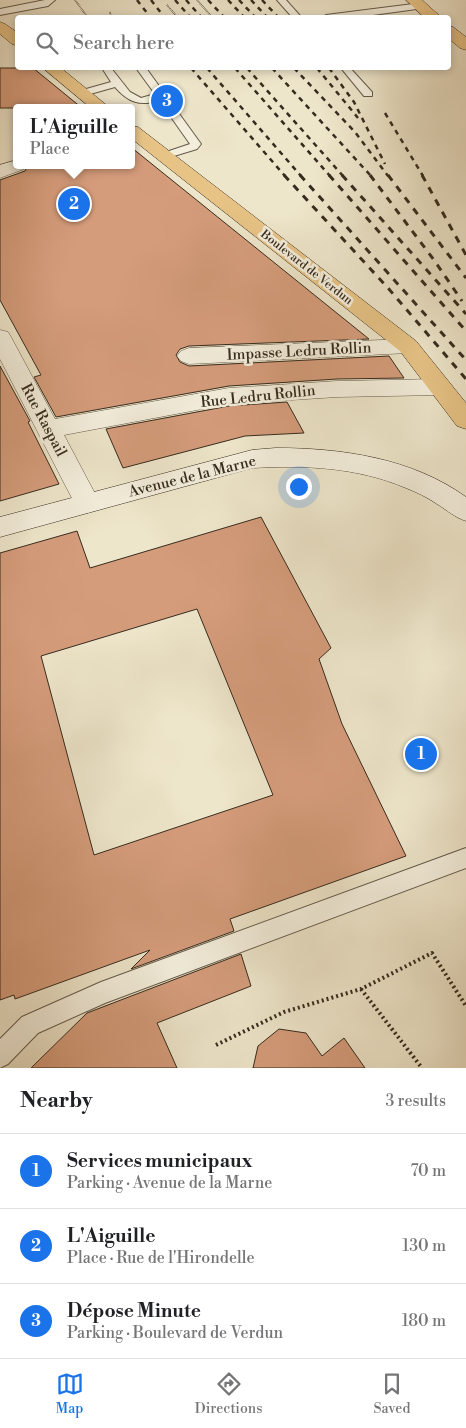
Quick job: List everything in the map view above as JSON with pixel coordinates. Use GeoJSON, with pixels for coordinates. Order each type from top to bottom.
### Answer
{"type":"FeatureCollection","features":[{"type":"Feature","properties":{"kind":"main road"},"geometry":{"type":"LineString","coordinates":[[417,3],[431,15]]}},
{"type":"Feature","properties":{"kind":"main road"},"geometry":{"type":"LineString","coordinates":[[0,27],[15,39]]}},
{"type":"Feature","properties":{"kind":"main road"},"geometry":{"type":"LineString","coordinates":[[451,32],[466,45]]}},
{"type":"Feature","properties":{"kind":"main road"},"geometry":{"type":"LineString","coordinates":[[54,70],[97,104]]}},
{"type":"Feature","properties":{"kind":"main road","name":"Boulevard de Verdun"},"geometry":{"type":"LineString","coordinates":[[135,133],[408,346],[466,420]]}},
{"type":"Feature","properties":{"kind":"street"},"geometry":{"type":"LineString","coordinates":[[0,172],[13,166]]}},
{"type":"Feature","properties":{"kind":"street","name":"Rue Raspail"},"geometry":{"type":"LineString","coordinates":[[0,337],[9,372],[48,429],[88,503]]}},
{"type":"Feature","properties":{"kind":"street","name":"Impasse Ledru Rollin"},"geometry":{"type":"LineString","coordinates":[[189,356],[408,346]]}},
{"type":"Feature","properties":{"kind":"street","name":"Rue Ledru Rollin"},"geometry":{"type":"LineString","coordinates":[[48,429],[229,396],[337,389],[439,387]]}},
{"type":"Feature","properties":{"kind":"street","name":"Avenue de la Marne"},"geometry":{"type":"LineString","coordinates":[[0,527],[252,459],[285,456],[324,458],[383,470],[411,479],[439,492],[466,512]]}},
{"type":"Feature","properties":{"kind":"lane"},"geometry":{"type":"LineString","coordinates":[[0,12],[45,4],[50,0]]}},
{"type":"Feature","properties":{"kind":"lane"},"geometry":{"type":"LineString","coordinates":[[281,0],[295,15]]}},
{"type":"Feature","properties":{"kind":"lane"},"geometry":{"type":"LineString","coordinates":[[344,15],[417,3]]}},
{"type":"Feature","properties":{"kind":"lane"},"geometry":{"type":"LineString","coordinates":[[108,70],[129,98],[148,101],[161,95]]}},
{"type":"Feature","properties":{"kind":"lane"},"geometry":{"type":"LineString","coordinates":[[142,70],[196,144],[193,147],[164,156]]}},
{"type":"Feature","properties":{"kind":"lane"},"geometry":{"type":"LineString","coordinates":[[346,70],[368,94]]}},
{"type":"Feature","properties":{"kind":"lane"},"geometry":{"type":"LineString","coordinates":[[83,93],[117,83]]}},
{"type":"Feature","properties":{"kind":"lane"},"geometry":{"type":"LineString","coordinates":[[0,1056],[30,1025],[101,993],[466,858]]}},
{"type":"Feature","properties":{"kind":"path"},"geometry":{"type":"LineString","coordinates":[[75,0],[86,15]]}},
{"type":"Feature","properties":{"kind":"path"},"geometry":{"type":"LineString","coordinates":[[197,0],[210,15]]}},
{"type":"Feature","properties":{"kind":"path"},"geometry":{"type":"LineString","coordinates":[[167,5],[175,15]]}},
{"type":"Feature","properties":{"kind":"path"},"geometry":{"type":"LineString","coordinates":[[216,1045],[284,1012],[361,989],[432,953],[466,1006]]}},
{"type":"Feature","properties":{"kind":"path"},"geometry":{"type":"LineString","coordinates":[[361,989],[422,1068]]}},
{"type":"Feature","properties":{"kind":"building"},"geometry":{"type":"Polygon","coordinates":[[[0,68],[35,70],[77,104],[13,104],[13,108],[0,108],[0,68]]]}},
{"type":"Feature","properties":{"kind":"building"},"geometry":{"type":"Polygon","coordinates":[[[135,150],[369,339],[189,346],[180,349],[176,355],[180,362],[189,366],[389,356],[404,378],[337,379],[229,386],[56,417],[34,377],[41,375],[0,300],[0,180],[26,169],[135,169],[135,150]]]}},
{"type":"Feature","properties":{"kind":"building"},"geometry":{"type":"Polygon","coordinates":[[[0,366],[30,421],[28,422],[59,484],[0,501],[0,366]]]}},
{"type":"Feature","properties":{"kind":"building"},"geometry":{"type":"Polygon","coordinates":[[[287,402],[304,433],[245,436],[123,468],[106,429],[229,406],[287,402]]]}},
{"type":"Feature","properties":{"kind":"building"},"geometry":{"type":"Polygon","coordinates":[[[261,517],[331,648],[319,659],[342,724],[406,856],[230,919],[234,931],[131,969],[150,950],[15,999],[14,995],[0,1000],[0,553],[77,531],[90,568],[261,517]],[[197,609],[41,656],[94,855],[273,795],[197,609]]]}},
{"type":"Feature","properties":{"kind":"building"},"geometry":{"type":"Polygon","coordinates":[[[241,954],[251,986],[157,1023],[177,1068],[31,1068],[87,1013],[241,954]]]}},
{"type":"Feature","properties":{"kind":"building"},"geometry":{"type":"Polygon","coordinates":[[[279,1029],[306,1033],[322,1056],[344,1038],[365,1068],[253,1068],[258,1046],[279,1029]]]}},
{"type":"Feature","properties":{"kind":"railway"},"geometry":{"type":"LineString","coordinates":[[137,0],[149,15]]}},
{"type":"Feature","properties":{"kind":"railway"},"geometry":{"type":"LineString","coordinates":[[151,0],[163,15]]}},
{"type":"Feature","properties":{"kind":"railway"},"geometry":{"type":"LineString","coordinates":[[175,0],[188,15]]}},
{"type":"Feature","properties":{"kind":"railway"},"geometry":{"type":"LineString","coordinates":[[186,0],[199,15]]}},
{"type":"Feature","properties":{"kind":"railway"},"geometry":{"type":"LineString","coordinates":[[208,0],[222,15]]}},
{"type":"Feature","properties":{"kind":"railway"},"geometry":{"type":"LineString","coordinates":[[228,0],[242,15]]}},
{"type":"Feature","properties":{"kind":"railway"},"geometry":{"type":"LineString","coordinates":[[239,0],[253,15]]}},
{"type":"Feature","properties":{"kind":"railway"},"geometry":{"type":"LineString","coordinates":[[251,0],[265,15]]}},
{"type":"Feature","properties":{"kind":"railway"},"geometry":{"type":"LineString","coordinates":[[262,0],[276,15]]}},
{"type":"Feature","properties":{"kind":"railway"},"geometry":{"type":"LineString","coordinates":[[193,70],[285,176]]}},
{"type":"Feature","properties":{"kind":"railway"},"geometry":{"type":"LineString","coordinates":[[209,70],[301,176]]}},
{"type":"Feature","properties":{"kind":"railway"},"geometry":{"type":"LineString","coordinates":[[237,70],[330,176]]}},
{"type":"Feature","properties":{"kind":"railway"},"geometry":{"type":"LineString","coordinates":[[249,70],[343,176]]}},
{"type":"Feature","properties":{"kind":"railway"},"geometry":{"type":"LineString","coordinates":[[274,70],[371,176]]}},
{"type":"Feature","properties":{"kind":"railway"},"geometry":{"type":"LineString","coordinates":[[296,70],[355,132],[388,176]]}},
{"type":"Feature","properties":{"kind":"railway"},"geometry":{"type":"LineString","coordinates":[[319,70],[358,118]]}},
{"type":"Feature","properties":{"kind":"railway"},"geometry":{"type":"LineString","coordinates":[[330,70],[354,102],[385,164]]}},
{"type":"Feature","properties":{"kind":"railway"},"geometry":{"type":"LineString","coordinates":[[385,113],[423,176]]}},
{"type":"Feature","properties":{"kind":"railway"},"geometry":{"type":"LineString","coordinates":[[284,175],[388,288],[466,379]]}},
{"type":"Feature","properties":{"kind":"railway"},"geometry":{"type":"LineString","coordinates":[[300,175],[466,360]]}},
{"type":"Feature","properties":{"kind":"railway"},"geometry":{"type":"LineString","coordinates":[[329,175],[466,331]]}},
{"type":"Feature","properties":{"kind":"railway"},"geometry":{"type":"LineString","coordinates":[[342,175],[466,314]]}},
{"type":"Feature","properties":{"kind":"railway"},"geometry":{"type":"LineString","coordinates":[[370,175],[434,260],[462,301]]}},
{"type":"Feature","properties":{"kind":"railway"},"geometry":{"type":"LineString","coordinates":[[388,175],[466,278]]}},
{"type":"Feature","properties":{"kind":"railway"},"geometry":{"type":"LineString","coordinates":[[422,175],[466,255]]}},
{"type":"Feature","properties":{"kind":"place","name":"Dépose Minute"},"geometry":{"type":"Point","coordinates":[167,101]}},
{"type":"Feature","properties":{"kind":"place","name":"L'Aiguille"},"geometry":{"type":"Point","coordinates":[74,204]}},
{"type":"Feature","properties":{"kind":"place","name":"Services municipaux"},"geometry":{"type":"Point","coordinates":[421,754]}}]}
